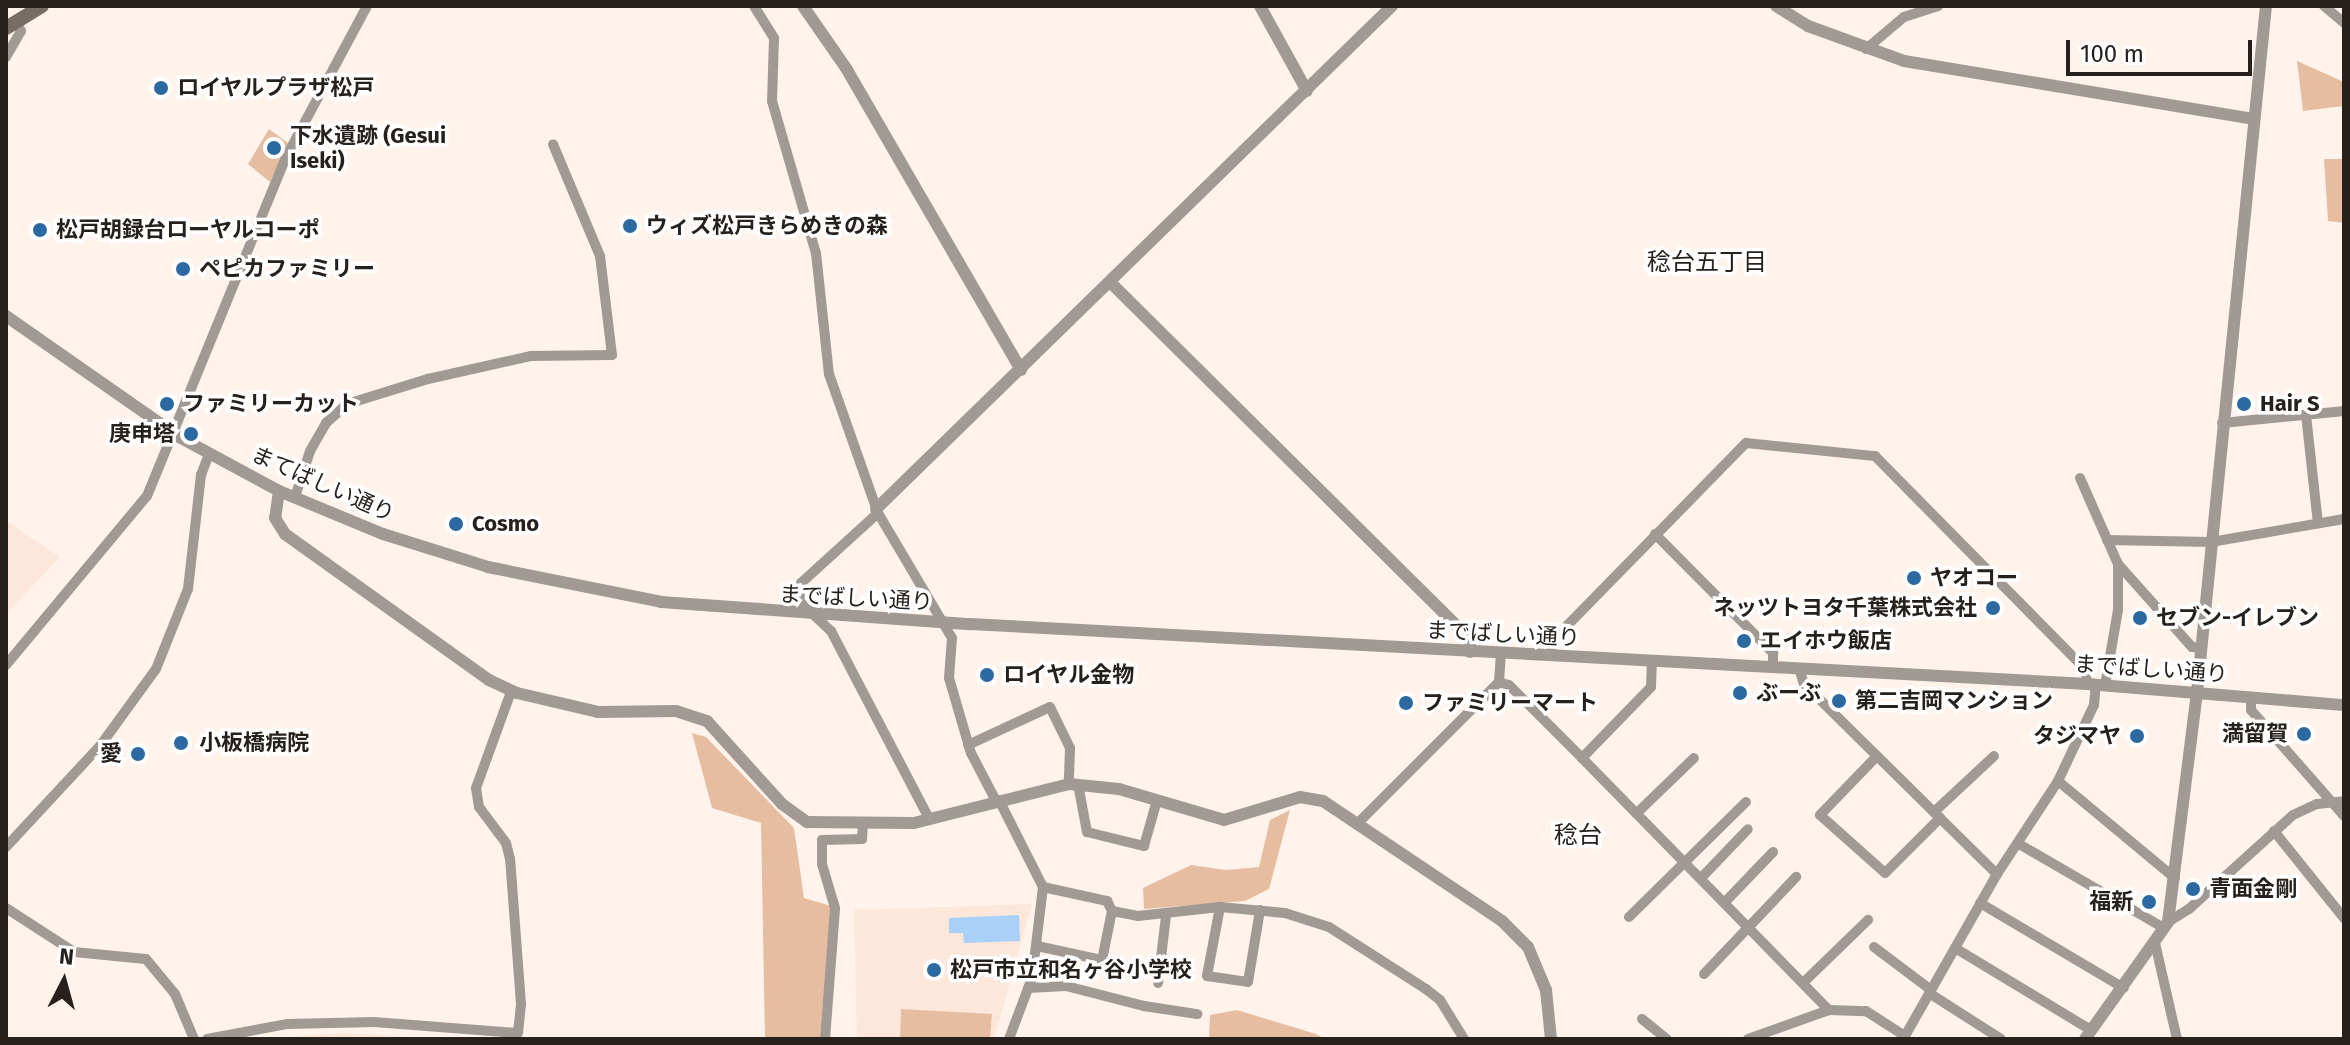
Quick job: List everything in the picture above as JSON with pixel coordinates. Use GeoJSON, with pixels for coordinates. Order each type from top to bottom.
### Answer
{"type":"FeatureCollection","features":[{"type":"Feature","properties":{"kind":"main road"},"geometry":{"type":"LineString","coordinates":[[11,25],[42,6]]}},
{"type":"Feature","properties":{"kind":"street"},"geometry":{"type":"LineString","coordinates":[[6,665],[131,520],[175,434],[285,159],[367,6]]}},
{"type":"Feature","properties":{"kind":"street"},"geometry":{"type":"LineString","coordinates":[[754,6],[774,38],[772,101],[816,253],[829,374],[877,511],[952,638],[949,678],[968,745],[1043,887],[1037,946],[1028,988],[1009,1039]]}},
{"type":"Feature","properties":{"kind":"street"},"geometry":{"type":"LineString","coordinates":[[803,6],[846,68],[1021,370]]}},
{"type":"Feature","properties":{"kind":"street"},"geometry":{"type":"LineString","coordinates":[[1260,6],[1307,91]]}},
{"type":"Feature","properties":{"kind":"street"},"geometry":{"type":"LineString","coordinates":[[930,820],[831,631],[799,601],[801,583],[1392,6]]}},
{"type":"Feature","properties":{"kind":"street"},"geometry":{"type":"LineString","coordinates":[[1776,6],[1808,26],[1866,49],[1978,74],[2253,119]]}},
{"type":"Feature","properties":{"kind":"street"},"geometry":{"type":"LineString","coordinates":[[1866,49],[1904,17],[1938,6]]}},
{"type":"Feature","properties":{"kind":"street"},"geometry":{"type":"LineString","coordinates":[[1955,948],[2088,1034],[2124,988],[2166,925],[2175,878],[2197,692],[2266,6]]}},
{"type":"Feature","properties":{"kind":"street"},"geometry":{"type":"LineString","coordinates":[[2324,6],[2344,23]]}},
{"type":"Feature","properties":{"kind":"street"},"geometry":{"type":"LineString","coordinates":[[6,57],[21,31],[11,25]]}},
{"type":"Feature","properties":{"kind":"street"},"geometry":{"type":"LineString","coordinates":[[295,497],[315,441],[347,404],[428,379],[531,356],[612,355],[600,256],[553,144]]}},
{"type":"Feature","properties":{"kind":"street"},"geometry":{"type":"LineString","coordinates":[[1111,283],[1470,639],[1470,652]]}},
{"type":"Feature","properties":{"kind":"street","name":"まてばしい通り"},"geometry":{"type":"LineString","coordinates":[[6,316],[175,434],[279,491],[383,534],[488,567],[661,602]]}},
{"type":"Feature","properties":{"kind":"street"},"geometry":{"type":"LineString","coordinates":[[2222,423],[2344,411]]}},
{"type":"Feature","properties":{"kind":"street"},"geometry":{"type":"LineString","coordinates":[[2306,415],[2318,523]]}},
{"type":"Feature","properties":{"kind":"street"},"geometry":{"type":"LineString","coordinates":[[1551,656],[1553,640],[1746,443],[1875,456],[2086,670],[2096,684]]}},
{"type":"Feature","properties":{"kind":"street"},"geometry":{"type":"LineString","coordinates":[[6,847],[100,746],[156,669],[188,589],[201,475],[209,454]]}},
{"type":"Feature","properties":{"kind":"street"},"geometry":{"type":"LineString","coordinates":[[2080,478],[2118,564],[2192,647],[2201,648]]}},
{"type":"Feature","properties":{"kind":"street"},"geometry":{"type":"LineString","coordinates":[[279,491],[275,518],[285,534],[511,692],[598,712],[691,713],[716,727],[793,815],[817,824],[863,826],[930,820],[1074,784],[1157,800],[1224,820],[1312,798],[1357,824],[1502,921],[1528,947],[1546,990],[1551,1039]]}},
{"type":"Feature","properties":{"kind":"street"},"geometry":{"type":"LineString","coordinates":[[2107,540],[2211,542],[2344,519]]}},
{"type":"Feature","properties":{"kind":"street"},"geometry":{"type":"LineString","coordinates":[[1655,534],[1773,653],[1773,667]]}},
{"type":"Feature","properties":{"kind":"street"},"geometry":{"type":"LineString","coordinates":[[1748,1039],[1829,1010],[1866,1011],[1905,1036],[1997,874],[2058,781],[2094,705],[2096,684],[2118,610],[2118,564]]}},
{"type":"Feature","properties":{"kind":"street","name":"までばしい通り"},"geometry":{"type":"LineString","coordinates":[[661,602],[970,624],[2096,684],[2344,705]]}},
{"type":"Feature","properties":{"kind":"street"},"geometry":{"type":"LineString","coordinates":[[1357,824],[1499,682],[1501,653]]}},
{"type":"Feature","properties":{"kind":"street"},"geometry":{"type":"LineString","coordinates":[[1582,758],[1651,687],[1652,661]]}},
{"type":"Feature","properties":{"kind":"street"},"geometry":{"type":"LineString","coordinates":[[1799,668],[1804,684],[1997,874]]}},
{"type":"Feature","properties":{"kind":"street"},"geometry":{"type":"LineString","coordinates":[[1499,682],[1509,685],[1751,926],[1829,1010]]}},
{"type":"Feature","properties":{"kind":"street"},"geometry":{"type":"LineString","coordinates":[[207,1039],[287,1024],[359,1022],[520,1036],[520,980],[510,859],[506,843],[479,807],[476,788],[511,692]]}},
{"type":"Feature","properties":{"kind":"street"},"geometry":{"type":"LineString","coordinates":[[2251,697],[2251,710],[2344,816]]}},
{"type":"Feature","properties":{"kind":"street"},"geometry":{"type":"LineString","coordinates":[[968,745],[1050,707],[1070,748],[1074,784],[1087,832],[1144,846],[1157,800]]}},
{"type":"Feature","properties":{"kind":"street"},"geometry":{"type":"LineString","coordinates":[[1877,756],[1820,815],[1885,873],[1994,756]]}},
{"type":"Feature","properties":{"kind":"street"},"geometry":{"type":"LineString","coordinates":[[1637,813],[1694,758]]}},
{"type":"Feature","properties":{"kind":"street"},"geometry":{"type":"LineString","coordinates":[[2058,781],[2175,878]]}},
{"type":"Feature","properties":{"kind":"street"},"geometry":{"type":"LineString","coordinates":[[2166,925],[2189,909],[2293,815],[2332,801],[2344,801]]}},
{"type":"Feature","properties":{"kind":"street"},"geometry":{"type":"LineString","coordinates":[[1629,917],[1746,802]]}},
{"type":"Feature","properties":{"kind":"street"},"geometry":{"type":"LineString","coordinates":[[825,1039],[835,908],[822,864],[822,840],[862,839],[863,826]]}},
{"type":"Feature","properties":{"kind":"street"},"geometry":{"type":"LineString","coordinates":[[1702,877],[1748,829]]}},
{"type":"Feature","properties":{"kind":"street"},"geometry":{"type":"LineString","coordinates":[[2274,831],[2344,918]]}},
{"type":"Feature","properties":{"kind":"street"},"geometry":{"type":"LineString","coordinates":[[2019,844],[2166,925]]}},
{"type":"Feature","properties":{"kind":"street"},"geometry":{"type":"LineString","coordinates":[[1726,901],[1773,852]]}},
{"type":"Feature","properties":{"kind":"street"},"geometry":{"type":"LineString","coordinates":[[1704,974],[1796,877]]}},
{"type":"Feature","properties":{"kind":"street"},"geometry":{"type":"LineString","coordinates":[[1037,946],[1102,960],[1112,911],[1107,901],[1043,887]]}},
{"type":"Feature","properties":{"kind":"street"},"geometry":{"type":"LineString","coordinates":[[1980,903],[2124,988]]}},
{"type":"Feature","properties":{"kind":"street"},"geometry":{"type":"LineString","coordinates":[[1112,911],[1166,916],[1220,907],[1260,910],[1329,927],[1440,1000],[1464,1039]]}},
{"type":"Feature","properties":{"kind":"street"},"geometry":{"type":"LineString","coordinates":[[1220,907],[1207,976],[1248,982],[1260,910]]}},
{"type":"Feature","properties":{"kind":"street"},"geometry":{"type":"LineString","coordinates":[[6,908],[74,952],[146,959],[175,994],[194,1039]]}},
{"type":"Feature","properties":{"kind":"street"},"geometry":{"type":"LineString","coordinates":[[1158,983],[1166,916]]}},
{"type":"Feature","properties":{"kind":"street"},"geometry":{"type":"LineString","coordinates":[[1805,981],[1868,920]]}},
{"type":"Feature","properties":{"kind":"street"},"geometry":{"type":"LineString","coordinates":[[2155,943],[2177,1039]]}},
{"type":"Feature","properties":{"kind":"street"},"geometry":{"type":"LineString","coordinates":[[1874,947],[1930,992],[2001,1039]]}},
{"type":"Feature","properties":{"kind":"street"},"geometry":{"type":"LineString","coordinates":[[1028,988],[1066,986],[1144,1006],[1197,1014]]}},
{"type":"Feature","properties":{"kind":"street"},"geometry":{"type":"LineString","coordinates":[[1642,1019],[1667,1039]]}},
{"type":"Feature","properties":{"kind":"shaded area"},"geometry":{"type":"Polygon","coordinates":[[[2297,61],[2344,82],[2344,106],[2303,111],[2297,61]]]}},
{"type":"Feature","properties":{"kind":"shaded area"},"geometry":{"type":"Polygon","coordinates":[[[269,129],[288,143],[270,182],[248,164],[269,129]]]}},
{"type":"Feature","properties":{"kind":"shaded area"},"geometry":{"type":"Polygon","coordinates":[[[2324,159],[2344,159],[2344,223],[2328,221],[2324,159]]]}},
{"type":"Feature","properties":{"kind":"shaded area"},"geometry":{"type":"Polygon","coordinates":[[[6,521],[60,557],[6,614],[6,521]]]}},
{"type":"Feature","properties":{"kind":"shaded area"},"geometry":{"type":"Polygon","coordinates":[[[692,733],[706,737],[794,828],[804,898],[831,906],[820,1039],[765,1039],[761,823],[712,808],[692,733]]]}},
{"type":"Feature","properties":{"kind":"shaded area"},"geometry":{"type":"Polygon","coordinates":[[[1290,810],[1269,889],[1245,901],[1144,909],[1143,888],[1191,865],[1226,870],[1259,867],[1270,820],[1290,810]]]}},
{"type":"Feature","properties":{"kind":"shaded area","name":"松戸市立和名ヶ谷小学校"},"geometry":{"type":"Polygon","coordinates":[[[1032,904],[994,1039],[857,1039],[854,910],[1032,904]]]}},
{"type":"Feature","properties":{"kind":"shaded area"},"geometry":{"type":"Polygon","coordinates":[[[901,1009],[992,1014],[990,1039],[900,1039],[901,1009]]]}},
{"type":"Feature","properties":{"kind":"shaded area"},"geometry":{"type":"Polygon","coordinates":[[[1237,1010],[1325,1039],[1209,1039],[1210,1015],[1237,1010]]]}},
{"type":"Feature","properties":{"kind":"shaded area"},"geometry":{"type":"Polygon","coordinates":[[[346,1033],[440,1039],[257,1039],[346,1033]]]}},
{"type":"Feature","properties":{"kind":"water"},"geometry":{"type":"Polygon","coordinates":[[[1019,915],[1020,941],[964,943],[963,933],[949,933],[949,918],[1019,915]]]}},
{"type":"Feature","properties":{"kind":"place","name":"ロイヤルプラザ松戸"},"geometry":{"type":"Point","coordinates":[161,88]}},
{"type":"Feature","properties":{"kind":"place","name":"下水遺跡 (Gesui Iseki)"},"geometry":{"type":"Point","coordinates":[274,148]}},
{"type":"Feature","properties":{"kind":"place","name":"ウィズ松戸きらめきの森"},"geometry":{"type":"Point","coordinates":[630,226]}},
{"type":"Feature","properties":{"kind":"place","name":"松戸胡録台ローヤルコーポ"},"geometry":{"type":"Point","coordinates":[40,230]}},
{"type":"Feature","properties":{"kind":"place","name":"ペピカファミリー"},"geometry":{"type":"Point","coordinates":[183,269]}},
{"type":"Feature","properties":{"kind":"place","name":"ファミリーカット"},"geometry":{"type":"Point","coordinates":[167,404]}},
{"type":"Feature","properties":{"kind":"place","name":"Hair S"},"geometry":{"type":"Point","coordinates":[2244,404]}},
{"type":"Feature","properties":{"kind":"place","name":"庚申塔"},"geometry":{"type":"Point","coordinates":[191,434]}},
{"type":"Feature","properties":{"kind":"place","name":"Cosmo"},"geometry":{"type":"Point","coordinates":[456,524]}},
{"type":"Feature","properties":{"kind":"place","name":"ヤオコー"},"geometry":{"type":"Point","coordinates":[1914,578]}},
{"type":"Feature","properties":{"kind":"place","name":"ネッツトヨタ千葉株式会社"},"geometry":{"type":"Point","coordinates":[1993,608]}},
{"type":"Feature","properties":{"kind":"place","name":"セブン-イレブン"},"geometry":{"type":"Point","coordinates":[2140,618]}},
{"type":"Feature","properties":{"kind":"place","name":"エイホウ飯店"},"geometry":{"type":"Point","coordinates":[1744,641]}},
{"type":"Feature","properties":{"kind":"place","name":"ロイヤル金物"},"geometry":{"type":"Point","coordinates":[987,675]}},
{"type":"Feature","properties":{"kind":"place","name":"ぶーぶ"},"geometry":{"type":"Point","coordinates":[1740,693]}},
{"type":"Feature","properties":{"kind":"place","name":"第二吉岡マンション"},"geometry":{"type":"Point","coordinates":[1839,701]}},
{"type":"Feature","properties":{"kind":"place","name":"ファミリーマート"},"geometry":{"type":"Point","coordinates":[1406,703]}},
{"type":"Feature","properties":{"kind":"place","name":"満留賀"},"geometry":{"type":"Point","coordinates":[2304,734]}},
{"type":"Feature","properties":{"kind":"place","name":"タジマヤ"},"geometry":{"type":"Point","coordinates":[2137,736]}},
{"type":"Feature","properties":{"kind":"place","name":"小板橋病院"},"geometry":{"type":"Point","coordinates":[181,743]}},
{"type":"Feature","properties":{"kind":"place","name":"愛"},"geometry":{"type":"Point","coordinates":[138,754]}},
{"type":"Feature","properties":{"kind":"place","name":"青面金剛"},"geometry":{"type":"Point","coordinates":[2193,889]}},
{"type":"Feature","properties":{"kind":"place","name":"福新"},"geometry":{"type":"Point","coordinates":[2149,902]}},
{"type":"Feature","properties":{"kind":"place","name":"松戸市立和名ヶ谷小学校"},"geometry":{"type":"Point","coordinates":[934,970]}},
{"type":"Feature","properties":{"kind":"district","name":"稔台五丁目"},"geometry":{"type":"Point","coordinates":[1707,263]}},
{"type":"Feature","properties":{"kind":"district","name":"稔台"},"geometry":{"type":"Point","coordinates":[1578,836]}}]}
